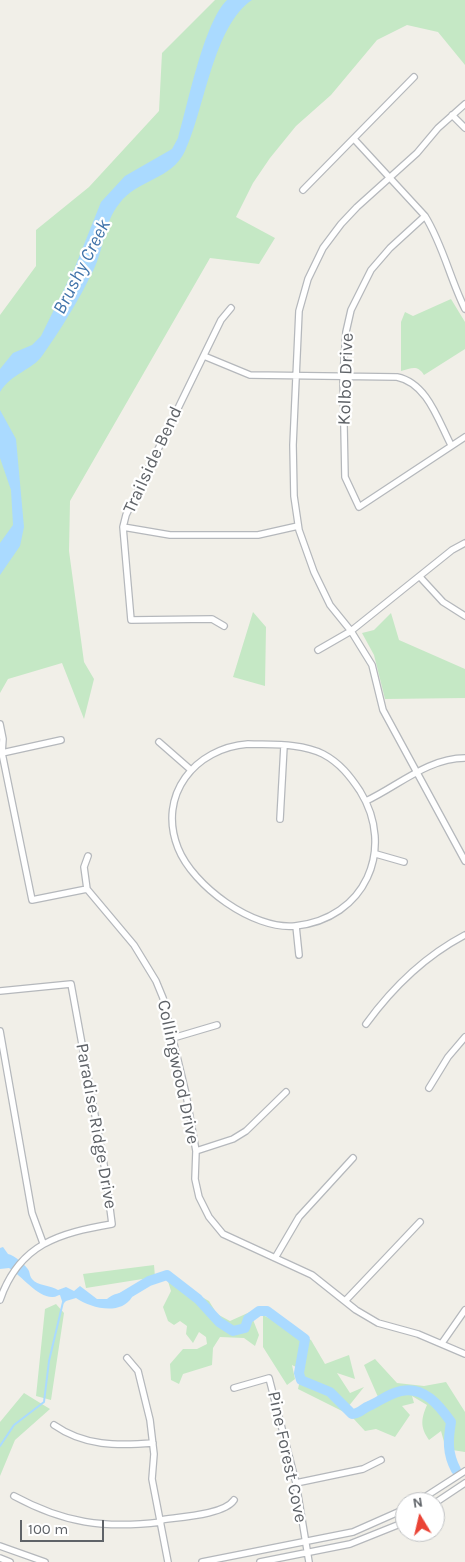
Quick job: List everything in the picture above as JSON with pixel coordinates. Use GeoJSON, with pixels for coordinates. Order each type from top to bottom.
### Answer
{"type":"FeatureCollection","features":[{"type":"Feature","properties":{"kind":"street"},"geometry":{"type":"LineString","coordinates":[[302,190],[414,77]]}},
{"type":"Feature","properties":{"kind":"street"},"geometry":{"type":"LineString","coordinates":[[465,104],[452,114],[417,152],[340,224],[323,248],[308,279],[299,311],[293,446],[294,496],[298,526],[314,572],[330,605],[351,631],[372,665],[383,710],[465,860]]}},
{"type":"Feature","properties":{"kind":"street"},"geometry":{"type":"LineString","coordinates":[[452,114],[465,128]]}},
{"type":"Feature","properties":{"kind":"street"},"geometry":{"type":"LineString","coordinates":[[354,139],[425,216],[434,230],[453,286],[465,309]]}},
{"type":"Feature","properties":{"kind":"street","name":"Kolbo Drive"},"geometry":{"type":"LineString","coordinates":[[425,216],[390,248],[370,270],[351,310],[346,332],[344,376],[345,477],[359,507],[451,445]]}},
{"type":"Feature","properties":{"kind":"street","name":"Trailside Bend"},"geometry":{"type":"LineString","coordinates":[[224,626],[212,619],[131,620],[123,527],[126,515],[221,320],[231,308]]}},
{"type":"Feature","properties":{"kind":"street"},"geometry":{"type":"LineString","coordinates":[[204,356],[250,375],[408,379],[417,384],[426,396],[451,445],[465,438]]}},
{"type":"Feature","properties":{"kind":"street"},"geometry":{"type":"LineString","coordinates":[[123,527],[170,535],[248,535],[298,526]]}},
{"type":"Feature","properties":{"kind":"street"},"geometry":{"type":"LineString","coordinates":[[318,650],[351,631],[452,550],[465,543]]}},
{"type":"Feature","properties":{"kind":"street"},"geometry":{"type":"LineString","coordinates":[[420,576],[442,602],[465,616]]}},
{"type":"Feature","properties":{"kind":"street"},"geometry":{"type":"LineString","coordinates":[[0,724],[3,739],[1,751],[32,900],[87,889],[84,866],[88,856]]}},
{"type":"Feature","properties":{"kind":"street"},"geometry":{"type":"LineString","coordinates":[[1,751],[61,740]]}},
{"type":"Feature","properties":{"kind":"street"},"geometry":{"type":"LineString","coordinates":[[159,742],[191,770]]}},
{"type":"Feature","properties":{"kind":"street"},"geometry":{"type":"LineString","coordinates":[[248,744],[284,746],[312,750],[330,758],[351,778],[366,801],[375,826],[376,854],[366,881],[355,896],[332,914],[296,926],[271,924],[244,915],[195,874],[183,859],[175,841],[172,817],[179,790],[191,770],[211,754],[230,746],[248,744]]}},
{"type":"Feature","properties":{"kind":"street"},"geometry":{"type":"LineString","coordinates":[[280,819],[284,746]]}},
{"type":"Feature","properties":{"kind":"street"},"geometry":{"type":"LineString","coordinates":[[366,801],[418,772],[441,762],[465,758]]}},
{"type":"Feature","properties":{"kind":"street"},"geometry":{"type":"LineString","coordinates":[[376,854],[404,862]]}},
{"type":"Feature","properties":{"kind":"street","name":"Collingwood Drive"},"geometry":{"type":"LineString","coordinates":[[87,889],[147,964],[163,998],[196,1151],[195,1180],[199,1197],[209,1217],[223,1234],[312,1275],[346,1300],[356,1310],[378,1323],[442,1343],[465,1354]]}},
{"type":"Feature","properties":{"kind":"street"},"geometry":{"type":"LineString","coordinates":[[296,926],[299,955]]}},
{"type":"Feature","properties":{"kind":"street"},"geometry":{"type":"LineString","coordinates":[[366,1024],[388,996],[420,965],[465,935]]}},
{"type":"Feature","properties":{"kind":"street","name":"Paradise Ridge Drive"},"geometry":{"type":"LineString","coordinates":[[0,991],[71,984],[105,1170],[112,1224],[80,1230],[44,1243],[28,1255],[8,1280],[0,1300]]}},
{"type":"Feature","properties":{"kind":"street"},"geometry":{"type":"LineString","coordinates":[[173,1038],[217,1025]]}},
{"type":"Feature","properties":{"kind":"street"},"geometry":{"type":"LineString","coordinates":[[0,1031],[32,1213],[44,1243]]}},
{"type":"Feature","properties":{"kind":"street"},"geometry":{"type":"LineString","coordinates":[[429,1088],[448,1057],[465,1038]]}},
{"type":"Feature","properties":{"kind":"street"},"geometry":{"type":"LineString","coordinates":[[196,1151],[233,1139],[246,1131],[286,1092]]}},
{"type":"Feature","properties":{"kind":"street"},"geometry":{"type":"LineString","coordinates":[[275,1258],[299,1218],[352,1158]]}},
{"type":"Feature","properties":{"kind":"street"},"geometry":{"type":"LineString","coordinates":[[346,1300],[420,1222]]}},
{"type":"Feature","properties":{"kind":"street"},"geometry":{"type":"LineString","coordinates":[[442,1343],[465,1310]]}},
{"type":"Feature","properties":{"kind":"street"},"geometry":{"type":"LineString","coordinates":[[127,1358],[138,1371],[153,1443],[152,1479],[168,1562]]}},
{"type":"Feature","properties":{"kind":"street","name":"Pine Forest Cove"},"geometry":{"type":"LineString","coordinates":[[234,1388],[270,1378],[296,1484],[309,1562]]}},
{"type":"Feature","properties":{"kind":"street"},"geometry":{"type":"LineString","coordinates":[[54,1425],[67,1434],[84,1441],[129,1445],[153,1443]]}},
{"type":"Feature","properties":{"kind":"street"},"geometry":{"type":"LineString","coordinates":[[296,1484],[363,1469],[381,1460]]}},
{"type":"Feature","properties":{"kind":"street"},"geometry":{"type":"LineString","coordinates":[[432,1492],[465,1471]]}},
{"type":"Feature","properties":{"kind":"street"},"geometry":{"type":"LineString","coordinates":[[445,1496],[465,1483]]}},
{"type":"Feature","properties":{"kind":"street"},"geometry":{"type":"LineString","coordinates":[[14,1496],[56,1516],[83,1522],[135,1525],[217,1511],[231,1505],[234,1500]]}},
{"type":"Feature","properties":{"kind":"street"},"geometry":{"type":"LineString","coordinates":[[202,1562],[353,1532],[395,1513]]}},
{"type":"Feature","properties":{"kind":"street"},"geometry":{"type":"LineString","coordinates":[[260,1562],[350,1544],[395,1526]]}},
{"type":"Feature","properties":{"kind":"street"},"geometry":{"type":"LineString","coordinates":[[0,1546],[45,1562]]}},
{"type":"Feature","properties":{"kind":"street"},"geometry":{"type":"LineString","coordinates":[[0,1558],[10,1562]]}},
{"type":"Feature","properties":{"kind":"green space"},"geometry":{"type":"Polygon","coordinates":[[[215,0],[465,0],[465,65],[438,32],[407,25],[377,40],[331,95],[296,126],[253,183],[236,217],[275,238],[259,264],[210,258],[70,501],[69,551],[84,662],[94,679],[84,719],[62,663],[8,679],[0,693],[0,315],[36,266],[36,230],[89,187],[159,111],[162,53],[215,0]]]}},
{"type":"Feature","properties":{"kind":"green space"},"geometry":{"type":"Polygon","coordinates":[[[451,299],[465,322],[465,349],[424,375],[416,368],[401,371],[401,322],[405,312],[413,316],[451,299]]]}},
{"type":"Feature","properties":{"kind":"green space"},"geometry":{"type":"Polygon","coordinates":[[[253,612],[266,627],[265,686],[233,677],[253,612]]]}},
{"type":"Feature","properties":{"kind":"green space"},"geometry":{"type":"Polygon","coordinates":[[[391,613],[399,640],[465,669],[465,698],[385,699],[374,655],[362,633],[374,630],[391,613]]]}},
{"type":"Feature","properties":{"kind":"green space"},"geometry":{"type":"Polygon","coordinates":[[[154,1265],[155,1277],[86,1288],[83,1274],[154,1265]]]}},
{"type":"Feature","properties":{"kind":"green space"},"geometry":{"type":"Polygon","coordinates":[[[167,1278],[209,1301],[217,1314],[230,1321],[250,1312],[259,1335],[255,1346],[244,1338],[220,1337],[213,1348],[212,1365],[183,1374],[179,1384],[171,1380],[170,1364],[183,1349],[197,1349],[207,1344],[206,1337],[199,1332],[193,1343],[186,1334],[187,1326],[180,1321],[174,1325],[168,1321],[163,1307],[171,1291],[167,1278]]]}},
{"type":"Feature","properties":{"kind":"green space"},"geometry":{"type":"Polygon","coordinates":[[[56,1304],[64,1313],[51,1400],[36,1396],[45,1309],[56,1304]]]}},
{"type":"Feature","properties":{"kind":"green space"},"geometry":{"type":"Polygon","coordinates":[[[263,1315],[311,1340],[325,1364],[349,1355],[355,1379],[337,1373],[350,1393],[364,1387],[344,1412],[298,1389],[302,1370],[292,1365],[295,1379],[287,1385],[263,1347],[263,1315]]]}},
{"type":"Feature","properties":{"kind":"green space"},"geometry":{"type":"Polygon","coordinates":[[[375,1359],[397,1383],[424,1386],[446,1382],[465,1412],[465,1452],[446,1449],[441,1431],[429,1440],[422,1423],[427,1405],[412,1396],[414,1403],[402,1406],[410,1415],[395,1437],[376,1429],[365,1431],[352,1417],[378,1397],[364,1365],[375,1359]]]}},
{"type":"Feature","properties":{"kind":"green space"},"geometry":{"type":"Polygon","coordinates":[[[24,1393],[50,1409],[15,1440],[0,1476],[0,1422],[24,1393]]]}},
{"type":"Feature","properties":{"kind":"water","name":"Brushy Creek"},"geometry":{"type":"Polygon","coordinates":[[[227,0],[252,0],[239,12],[219,48],[185,151],[172,168],[135,189],[119,204],[110,219],[97,263],[63,325],[38,361],[10,380],[0,392],[0,369],[13,353],[32,345],[41,336],[75,267],[101,202],[125,176],[172,149],[178,138],[204,44],[211,26],[227,0]]]}},
{"type":"Feature","properties":{"kind":"water"},"geometry":{"type":"Polygon","coordinates":[[[0,410],[16,439],[24,527],[20,546],[0,575],[0,543],[13,525],[11,490],[0,458],[0,410]]]}},
{"type":"Feature","properties":{"kind":"water"},"geometry":{"type":"Polygon","coordinates":[[[3,1247],[8,1254],[25,1266],[31,1278],[37,1283],[58,1290],[66,1287],[74,1291],[80,1286],[97,1299],[107,1299],[126,1292],[129,1292],[132,1297],[121,1307],[113,1308],[89,1305],[76,1298],[63,1304],[60,1295],[53,1297],[41,1294],[14,1271],[9,1268],[0,1269],[0,1248],[3,1247]]]}},
{"type":"Feature","properties":{"kind":"waterway"},"geometry":{"type":"LineString","coordinates":[[119,1299],[149,1281],[167,1275],[198,1299],[219,1322],[233,1331],[245,1328],[248,1319],[259,1311],[267,1311],[305,1339],[299,1373],[301,1380],[330,1392],[352,1414],[401,1391],[417,1391],[436,1403],[451,1422],[449,1446],[456,1470]]}},
{"type":"Feature","properties":{"kind":"waterway"},"geometry":{"type":"LineString","coordinates":[[0,1446],[14,1425],[44,1402],[49,1361],[63,1302]]}}]}
